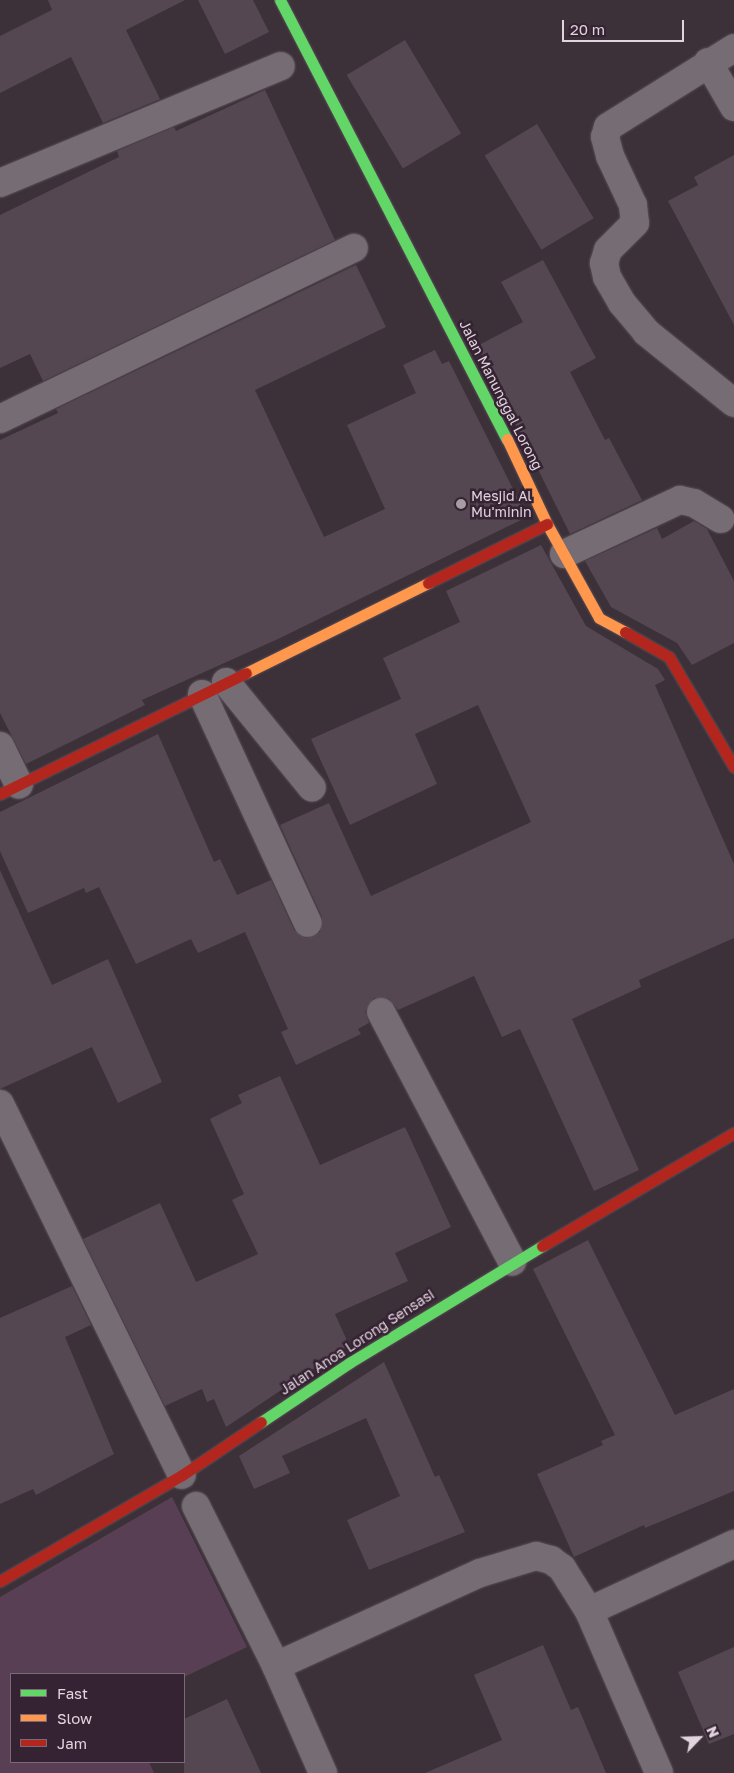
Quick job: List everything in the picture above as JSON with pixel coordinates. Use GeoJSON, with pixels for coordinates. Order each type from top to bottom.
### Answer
{"type":"FeatureCollection","features":[{"type":"Feature","properties":{"kind":"street","name":"Jalan Manunggal Lorong"},"geometry":{"type":"LineString","coordinates":[[280,0],[520,464],[547,524],[599,618],[669,657],[734,767]]}},
{"type":"Feature","properties":{"kind":"street"},"geometry":{"type":"LineString","coordinates":[[734,48],[708,62],[608,127],[605,137],[610,156],[633,205],[635,223],[608,250],[604,263],[607,277],[622,303],[646,332],[734,403]]}},
{"type":"Feature","properties":{"kind":"street"},"geometry":{"type":"LineString","coordinates":[[708,62],[734,107]]}},
{"type":"Feature","properties":{"kind":"street"},"geometry":{"type":"LineString","coordinates":[[0,184],[281,66]]}},
{"type":"Feature","properties":{"kind":"street"},"geometry":{"type":"LineString","coordinates":[[0,419],[354,248]]}},
{"type":"Feature","properties":{"kind":"street"},"geometry":{"type":"LineString","coordinates":[[564,554],[680,500],[694,503],[721,519]]}},
{"type":"Feature","properties":{"kind":"street"},"geometry":{"type":"LineString","coordinates":[[0,746],[9,789],[547,524]]}},
{"type":"Feature","properties":{"kind":"street"},"geometry":{"type":"LineString","coordinates":[[214,688],[312,788]]}},
{"type":"Feature","properties":{"kind":"street"},"geometry":{"type":"LineString","coordinates":[[214,688],[308,923]]}},
{"type":"Feature","properties":{"kind":"street"},"geometry":{"type":"LineString","coordinates":[[382,1012],[512,1262]]}},
{"type":"Feature","properties":{"kind":"street"},"geometry":{"type":"LineString","coordinates":[[0,1104],[182,1475]]}},
{"type":"Feature","properties":{"kind":"street","name":"Jalan Anoa Lorong Sensasi"},"geometry":{"type":"LineString","coordinates":[[0,1581],[182,1475],[349,1363],[512,1262],[734,1133]]}},
{"type":"Feature","properties":{"kind":"street"},"geometry":{"type":"LineString","coordinates":[[196,1506],[276,1666],[323,1773]]}},
{"type":"Feature","properties":{"kind":"street"},"geometry":{"type":"LineString","coordinates":[[589,1611],[734,1544]]}},
{"type":"Feature","properties":{"kind":"street"},"geometry":{"type":"LineString","coordinates":[[276,1666],[480,1573],[536,1556],[551,1560],[562,1568],[589,1611],[659,1773]]}},
{"type":"Feature","properties":{"kind":"shaded area"},"geometry":{"type":"Polygon","coordinates":[[[172,1497],[247,1647],[185,1677],[185,1673],[10,1673],[10,1763],[149,1763],[154,1773],[0,1773],[0,1597],[172,1497]]]}},
{"type":"Feature","properties":{"kind":"building"},"geometry":{"type":"Polygon","coordinates":[[[48,0],[185,0],[126,30],[160,99],[103,123],[71,57],[0,93],[0,36],[52,10],[48,0]]]}},
{"type":"Feature","properties":{"kind":"building"},"geometry":{"type":"Polygon","coordinates":[[[198,0],[253,0],[269,32],[225,54],[198,0]]]}},
{"type":"Feature","properties":{"kind":"building"},"geometry":{"type":"Polygon","coordinates":[[[405,40],[461,133],[403,168],[347,75],[405,40]]]}},
{"type":"Feature","properties":{"kind":"building"},"geometry":{"type":"Polygon","coordinates":[[[265,90],[335,240],[43,381],[30,354],[0,368],[0,215],[119,157],[117,151],[174,127],[176,131],[265,90]]]}},
{"type":"Feature","properties":{"kind":"building"},"geometry":{"type":"Polygon","coordinates":[[[537,124],[594,218],[541,250],[485,155],[537,124]]]}},
{"type":"Feature","properties":{"kind":"building"},"geometry":{"type":"Polygon","coordinates":[[[734,155],[734,325],[668,201],[698,185],[694,177],[734,155]]]}},
{"type":"Feature","properties":{"kind":"building"},"geometry":{"type":"Polygon","coordinates":[[[543,260],[596,358],[570,372],[605,440],[609,438],[642,500],[570,534],[477,346],[523,322],[501,282],[543,260]]]}},
{"type":"Feature","properties":{"kind":"building"},"geometry":{"type":"Polygon","coordinates":[[[356,265],[386,327],[255,390],[324,537],[385,509],[347,425],[416,393],[403,365],[435,350],[442,364],[449,361],[527,517],[278,639],[142,700],[145,705],[26,764],[0,713],[0,440],[58,413],[56,409],[356,265]]]}},
{"type":"Feature","properties":{"kind":"building"},"geometry":{"type":"Polygon","coordinates":[[[694,521],[707,529],[734,581],[734,643],[692,665],[677,643],[611,607],[585,561],[657,528],[662,539],[694,521]]]}},
{"type":"Feature","properties":{"kind":"building"},"geometry":{"type":"Polygon","coordinates":[[[541,545],[586,626],[658,669],[665,680],[655,685],[734,864],[734,938],[639,980],[641,987],[572,1019],[639,1170],[594,1191],[520,1029],[502,1037],[474,976],[398,1010],[389,999],[374,998],[365,1011],[369,1023],[358,1029],[361,1034],[296,1065],[281,1032],[288,1029],[245,932],[198,953],[191,939],[136,964],[99,887],[86,893],[84,888],[28,913],[0,851],[0,812],[158,734],[214,862],[220,859],[237,895],[271,880],[294,930],[306,938],[320,932],[322,917],[280,825],[329,803],[371,896],[531,822],[478,705],[415,734],[437,784],[350,825],[311,739],[401,699],[383,658],[460,622],[446,591],[541,545]]]}},
{"type":"Feature","properties":{"kind":"building"},"geometry":{"type":"Polygon","coordinates":[[[0,870],[52,985],[108,959],[162,1082],[118,1103],[92,1047],[0,1089],[0,870]]]}},
{"type":"Feature","properties":{"kind":"building"},"geometry":{"type":"Polygon","coordinates":[[[280,1076],[320,1165],[405,1127],[451,1227],[395,1253],[408,1281],[335,1314],[349,1345],[226,1427],[214,1399],[207,1402],[202,1389],[165,1406],[83,1239],[160,1203],[196,1282],[258,1254],[232,1200],[244,1194],[210,1119],[242,1103],[238,1095],[280,1076]]]}},
{"type":"Feature","properties":{"kind":"building"},"geometry":{"type":"Polygon","coordinates":[[[588,1240],[675,1415],[734,1389],[734,1491],[645,1528],[644,1525],[574,1557],[537,1474],[603,1445],[601,1441],[615,1435],[533,1269],[588,1240]]]}},
{"type":"Feature","properties":{"kind":"building"},"geometry":{"type":"Polygon","coordinates":[[[72,1286],[91,1325],[65,1337],[114,1454],[36,1495],[33,1489],[0,1504],[0,1318],[72,1286]]]}},
{"type":"Feature","properties":{"kind":"building"},"geometry":{"type":"Polygon","coordinates":[[[384,1362],[435,1477],[439,1475],[465,1532],[369,1570],[347,1520],[400,1496],[366,1418],[282,1456],[290,1473],[254,1489],[239,1456],[384,1362]]]}},
{"type":"Feature","properties":{"kind":"building"},"geometry":{"type":"Polygon","coordinates":[[[543,1645],[571,1710],[578,1707],[606,1773],[425,1773],[502,1740],[474,1675],[543,1645]]]}},
{"type":"Feature","properties":{"kind":"building"},"geometry":{"type":"Polygon","coordinates":[[[734,1647],[734,1734],[709,1744],[678,1672],[734,1647]]]}},
{"type":"Feature","properties":{"kind":"building"},"geometry":{"type":"Polygon","coordinates":[[[227,1699],[261,1773],[184,1773],[185,1719],[227,1699]]]}},
{"type":"Feature","properties":{"kind":"traffic: fast"},"geometry":{"type":"LineString","coordinates":[[280,0],[507,439]]}},
{"type":"Feature","properties":{"kind":"traffic: fast"},"geometry":{"type":"LineString","coordinates":[[261,1422],[349,1363],[542,1246]]}},
{"type":"Feature","properties":{"kind":"traffic: slow"},"geometry":{"type":"LineString","coordinates":[[507,439],[547,524],[599,618],[625,632]]}},
{"type":"Feature","properties":{"kind":"traffic: slow"},"geometry":{"type":"LineString","coordinates":[[246,673],[428,583]]}},
{"type":"Feature","properties":{"kind":"traffic: jam"},"geometry":{"type":"LineString","coordinates":[[428,583],[547,524]]}},
{"type":"Feature","properties":{"kind":"traffic: jam"},"geometry":{"type":"LineString","coordinates":[[625,632],[669,657],[734,767]]}},
{"type":"Feature","properties":{"kind":"traffic: jam"},"geometry":{"type":"LineString","coordinates":[[0,794],[246,673]]}},
{"type":"Feature","properties":{"kind":"traffic: jam"},"geometry":{"type":"LineString","coordinates":[[542,1246],[734,1133]]}},
{"type":"Feature","properties":{"kind":"traffic: jam"},"geometry":{"type":"LineString","coordinates":[[0,1581],[182,1475],[261,1422]]}},
{"type":"Feature","properties":{"kind":"place","name":"Mesjid Al Mu'minin"},"geometry":{"type":"Point","coordinates":[461,504]}}]}
